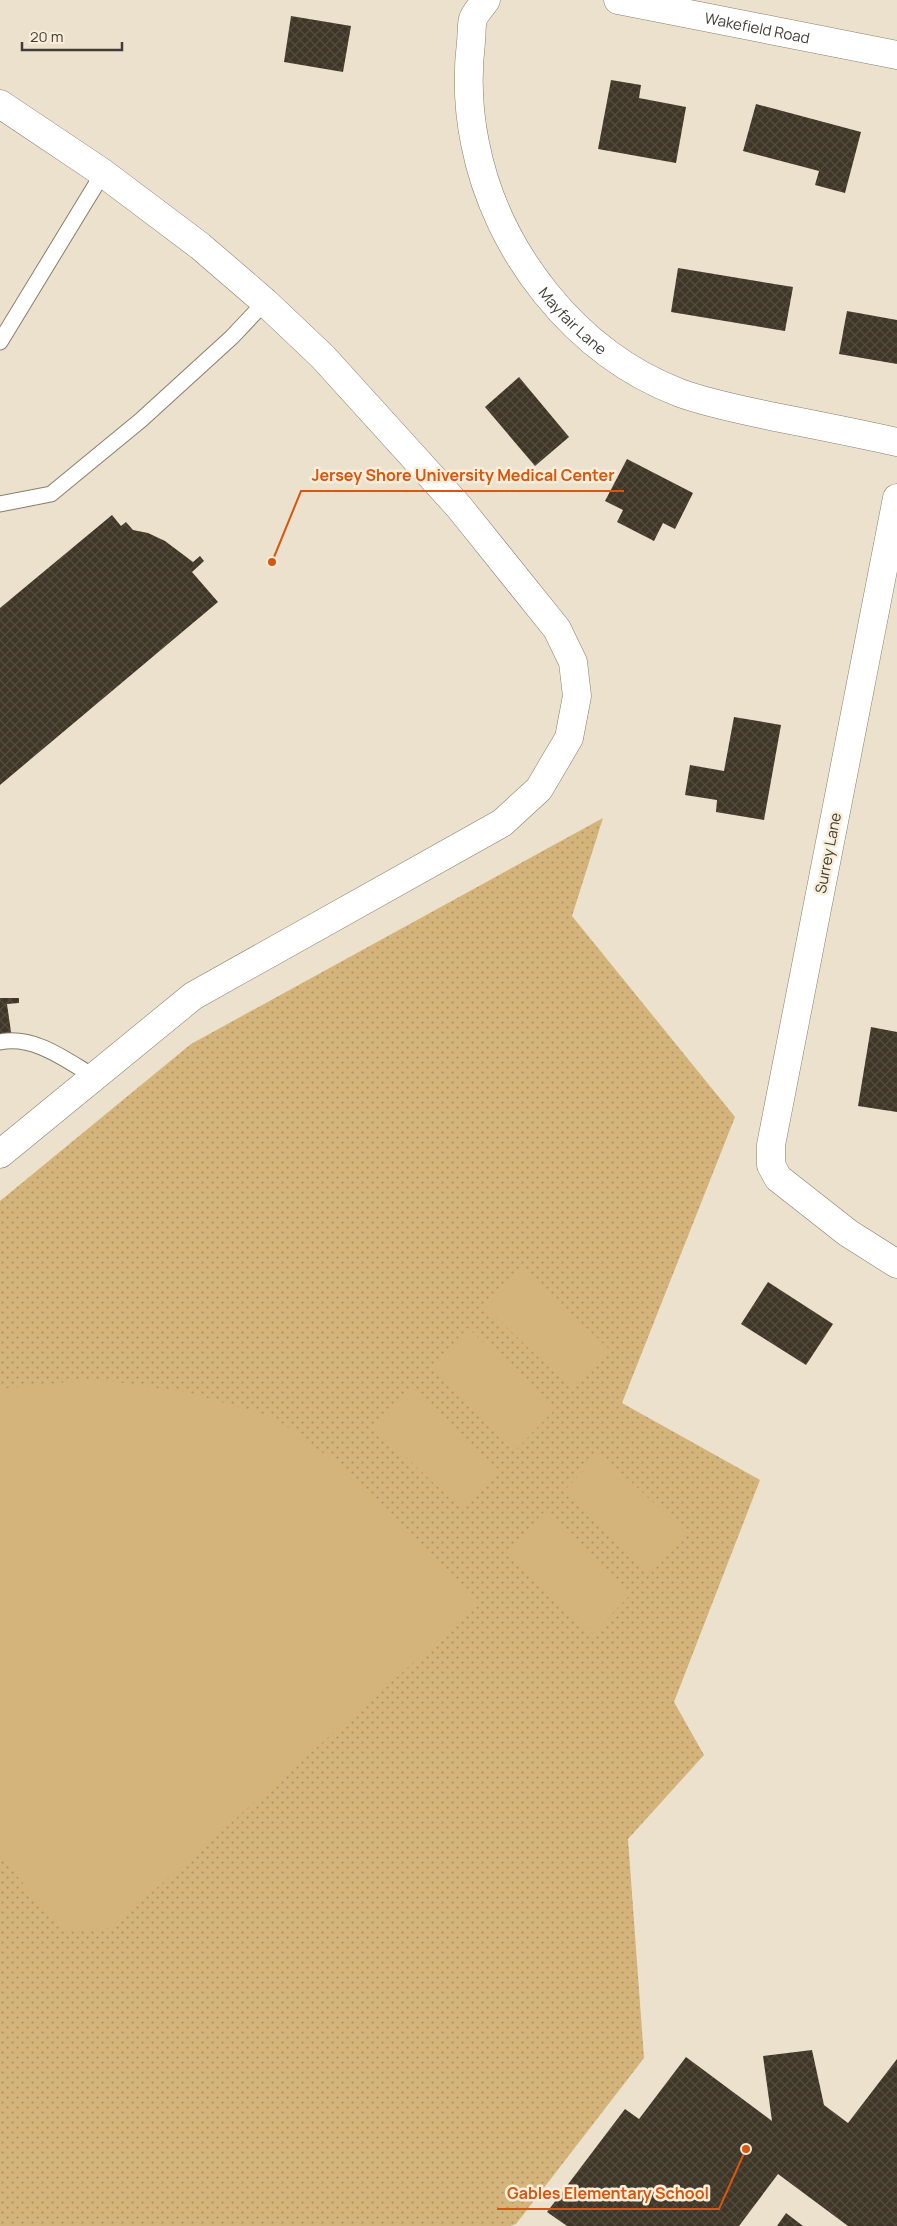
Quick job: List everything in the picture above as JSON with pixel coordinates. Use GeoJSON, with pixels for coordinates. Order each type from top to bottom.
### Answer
{"type":"FeatureCollection","features":[{"type":"Feature","properties":{"kind":"street","name":"Mayfair Lane"},"geometry":{"type":"LineString","coordinates":[[486,0],[473,18],[468,67],[471,123],[478,157],[490,196],[505,233],[529,272],[554,303],[582,332],[614,357],[648,378],[680,393],[730,408],[897,442]]}},
{"type":"Feature","properties":{"kind":"street","name":"Wakefield Road"},"geometry":{"type":"LineString","coordinates":[[618,0],[897,55]]}},
{"type":"Feature","properties":{"kind":"street"},"geometry":{"type":"LineString","coordinates":[[0,104],[103,173],[200,246],[265,302],[322,357],[459,507],[557,629],[573,662],[577,696],[569,738],[540,789],[502,823],[194,996],[93,1076],[0,1154]]}},
{"type":"Feature","properties":{"kind":"street","name":"Surrey Lane"},"geometry":{"type":"LineString","coordinates":[[897,498],[771,1145],[771,1165],[778,1178],[848,1233],[897,1264]]}},
{"type":"Feature","properties":{"kind":"lane"},"geometry":{"type":"LineString","coordinates":[[0,342],[103,173]]}},
{"type":"Feature","properties":{"kind":"lane"},"geometry":{"type":"LineString","coordinates":[[0,504],[51,494],[141,420],[232,337],[265,302]]}},
{"type":"Feature","properties":{"kind":"lane"},"geometry":{"type":"LineString","coordinates":[[0,1042],[32,1044],[55,1052],[93,1076]]}},
{"type":"Feature","properties":{"kind":"shaded area"},"geometry":{"type":"Polygon","coordinates":[[[603,818],[572,916],[735,1117],[622,1403],[760,1480],[674,1702],[704,1755],[628,1839],[644,2058],[516,2224],[510,2226],[0,2226],[0,1201],[191,1044],[603,818]]]}},
{"type":"Feature","properties":{"kind":"shaded area"},"geometry":{"type":"Polygon","coordinates":[[[523,1269],[610,1350],[573,1390],[486,1308],[523,1269]]]}},
{"type":"Feature","properties":{"kind":"shaded area"},"geometry":{"type":"Polygon","coordinates":[[[468,1328],[555,1409],[517,1449],[430,1367],[468,1328]]]}},
{"type":"Feature","properties":{"kind":"shaded area"},"geometry":{"type":"Polygon","coordinates":[[[96,1379],[191,1393],[275,1418],[350,1473],[478,1606],[111,1928],[62,1931],[0,1855],[0,1389],[96,1379]]]}},
{"type":"Feature","properties":{"kind":"shaded area"},"geometry":{"type":"Polygon","coordinates":[[[411,1387],[498,1469],[461,1509],[374,1427],[411,1387]]]}},
{"type":"Feature","properties":{"kind":"shaded area"},"geometry":{"type":"Polygon","coordinates":[[[600,1453],[687,1534],[650,1574],[563,1492],[600,1453]]]}},
{"type":"Feature","properties":{"kind":"shaded area"},"geometry":{"type":"Polygon","coordinates":[[[544,1512],[631,1594],[593,1634],[507,1552],[544,1512]]]}},
{"type":"Feature","properties":{"kind":"building"},"geometry":{"type":"Polygon","coordinates":[[[291,16],[351,26],[343,72],[284,62],[291,16]]]}},
{"type":"Feature","properties":{"kind":"building"},"geometry":{"type":"Polygon","coordinates":[[[611,80],[641,85],[639,98],[686,107],[676,163],[598,149],[611,80]]]}},
{"type":"Feature","properties":{"kind":"building"},"geometry":{"type":"Polygon","coordinates":[[[756,104],[861,132],[845,193],[815,185],[819,171],[743,151],[756,104]]]}},
{"type":"Feature","properties":{"kind":"building"},"geometry":{"type":"Polygon","coordinates":[[[678,268],[793,287],[785,331],[671,312],[678,268]]]}},
{"type":"Feature","properties":{"kind":"building"},"geometry":{"type":"Polygon","coordinates":[[[847,311],[897,320],[897,364],[839,354],[847,311]]]}},
{"type":"Feature","properties":{"kind":"building"},"geometry":{"type":"Polygon","coordinates":[[[519,377],[569,437],[535,466],[485,407],[519,377]]]}},
{"type":"Feature","properties":{"kind":"building"},"geometry":{"type":"Polygon","coordinates":[[[627,459],[693,493],[675,529],[663,523],[654,541],[617,522],[623,510],[605,501],[627,459]]]}},
{"type":"Feature","properties":{"kind":"building"},"geometry":{"type":"Polygon","coordinates":[[[112,515],[121,526],[126,522],[133,530],[148,533],[165,541],[193,562],[200,556],[204,561],[192,572],[218,602],[0,785],[0,608],[112,515]]]}},
{"type":"Feature","properties":{"kind":"building"},"geometry":{"type":"Polygon","coordinates":[[[734,717],[781,725],[764,820],[716,812],[717,800],[685,795],[690,765],[724,771],[734,717]]]}},
{"type":"Feature","properties":{"kind":"building"},"geometry":{"type":"Polygon","coordinates":[[[0,998],[19,998],[19,1003],[7,1004],[13,1046],[0,1048],[0,998]]]}},
{"type":"Feature","properties":{"kind":"building"},"geometry":{"type":"Polygon","coordinates":[[[871,1027],[897,1032],[897,1112],[858,1106],[871,1027]]]}},
{"type":"Feature","properties":{"kind":"building"},"geometry":{"type":"Polygon","coordinates":[[[768,1282],[833,1324],[806,1365],[741,1324],[768,1282]]]}},
{"type":"Feature","properties":{"kind":"building"},"geometry":{"type":"Polygon","coordinates":[[[812,2050],[824,2105],[848,2123],[897,2059],[897,2226],[848,2226],[778,2174],[739,2226],[567,2226],[547,2212],[625,2109],[639,2119],[686,2057],[772,2121],[763,2056],[812,2050]]]}},
{"type":"Feature","properties":{"kind":"building"},"geometry":{"type":"Polygon","coordinates":[[[786,2213],[803,2226],[777,2226],[786,2213]]]}},
{"type":"Feature","properties":{"kind":"place","name":"Jersey Shore University Medical Center"},"geometry":{"type":"Point","coordinates":[272,562]}},
{"type":"Feature","properties":{"kind":"place","name":"Gables Elementary School"},"geometry":{"type":"Point","coordinates":[746,2149]}}]}
